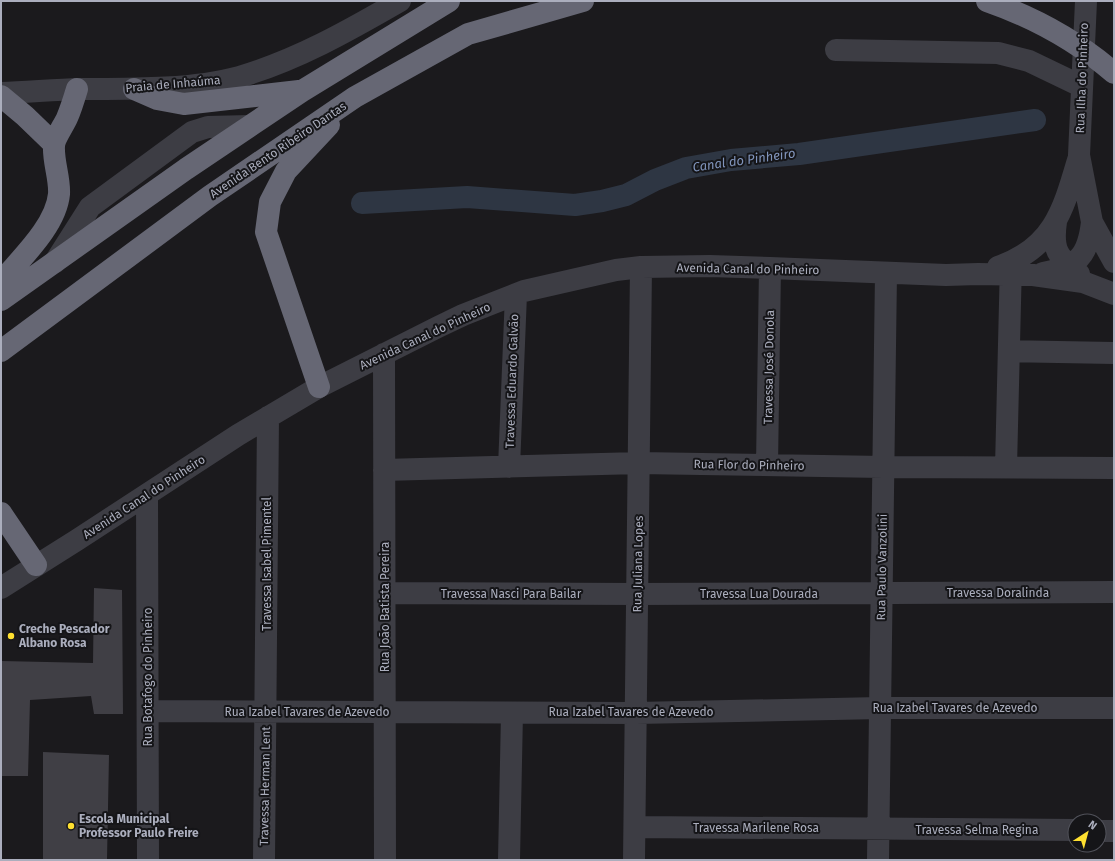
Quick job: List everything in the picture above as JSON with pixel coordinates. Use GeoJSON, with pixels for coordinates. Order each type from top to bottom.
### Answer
{"type":"FeatureCollection","features":[{"type":"Feature","properties":{"kind":"highway"},"geometry":{"type":"LineString","coordinates":[[1,300],[302,91],[448,1]]}},
{"type":"Feature","properties":{"kind":"highway","name":"Avenida Bento Ribeiro Dantas"},"geometry":{"type":"LineString","coordinates":[[1,351],[210,196],[356,97],[468,34],[583,1]]}},
{"type":"Feature","properties":{"kind":"highway"},"geometry":{"type":"LineString","coordinates":[[987,1],[1004,7],[1068,38],[1101,61],[1114,73]]}},
{"type":"Feature","properties":{"kind":"highway"},"geometry":{"type":"LineString","coordinates":[[1,282],[31,247],[47,225],[56,209],[59,193],[54,144],[67,118],[77,89]]}},
{"type":"Feature","properties":{"kind":"highway"},"geometry":{"type":"LineString","coordinates":[[134,89],[157,99],[184,104],[302,91]]}},
{"type":"Feature","properties":{"kind":"highway"},"geometry":{"type":"LineString","coordinates":[[1,94],[54,144]]}},
{"type":"Feature","properties":{"kind":"highway"},"geometry":{"type":"LineString","coordinates":[[320,387],[266,232],[270,202],[286,171],[356,97]]}},
{"type":"Feature","properties":{"kind":"highway"},"geometry":{"type":"LineString","coordinates":[[1,514],[36,565]]}},
{"type":"Feature","properties":{"kind":"street","name":"Praia de Inhaúma"},"geometry":{"type":"LineString","coordinates":[[1,94],[77,89],[134,89],[197,84],[237,77],[272,66],[330,41],[400,1]]}},
{"type":"Feature","properties":{"kind":"street","name":"Rua Ilha do Pinheiro"},"geometry":{"type":"LineString","coordinates":[[1056,222],[1069,191],[1079,155],[1086,1]]}},
{"type":"Feature","properties":{"kind":"street"},"geometry":{"type":"LineString","coordinates":[[836,50],[998,53],[1029,61],[1082,86]]}},
{"type":"Feature","properties":{"kind":"street","name":"Rua Ilha do Pinheiro"},"geometry":{"type":"LineString","coordinates":[[1079,155],[1092,222],[1114,262]]}},
{"type":"Feature","properties":{"kind":"street"},"geometry":{"type":"LineString","coordinates":[[1056,222],[1054,236],[1056,246],[1068,266],[1106,290]]}},
{"type":"Feature","properties":{"kind":"street","name":"Avenida Canal do Pinheiro"},"geometry":{"type":"LineString","coordinates":[[1011,268],[1045,238],[1056,222]]}},
{"type":"Feature","properties":{"kind":"street"},"geometry":{"type":"LineString","coordinates":[[1033,275],[1058,270],[1077,260],[1085,251],[1088,244],[1092,222]]}},
{"type":"Feature","properties":{"kind":"street","name":"Avenida Canal do Pinheiro"},"geometry":{"type":"LineString","coordinates":[[1,588],[238,435],[320,387],[463,315],[516,294],[616,270],[641,267],[710,266],[946,275],[978,274],[1011,268],[1033,275],[1065,278],[1083,282],[1106,290]]}},
{"type":"Feature","properties":{"kind":"street","name":"Rua Juliana Lopes"},"geometry":{"type":"LineString","coordinates":[[634,860],[641,267]]}},
{"type":"Feature","properties":{"kind":"street","name":"Travessa José Donola"},"geometry":{"type":"LineString","coordinates":[[767,466],[770,268]]}},
{"type":"Feature","properties":{"kind":"street"},"geometry":{"type":"LineString","coordinates":[[1006,467],[1011,268]]}},
{"type":"Feature","properties":{"kind":"street","name":"Rua Paulo Vanzolini"},"geometry":{"type":"LineString","coordinates":[[878,860],[886,273]]}},
{"type":"Feature","properties":{"kind":"street","name":"Travessa Eduardo Galvão"},"geometry":{"type":"LineString","coordinates":[[509,467],[516,294]]}},
{"type":"Feature","properties":{"kind":"street"},"geometry":{"type":"LineString","coordinates":[[1009,351],[1114,353]]}},
{"type":"Feature","properties":{"kind":"street","name":"Rua João Batista Pereira"},"geometry":{"type":"LineString","coordinates":[[384,354],[385,860]]}},
{"type":"Feature","properties":{"kind":"street","name":"Travessa Isabel Pimentel"},"geometry":{"type":"LineString","coordinates":[[266,712],[268,417]]}},
{"type":"Feature","properties":{"kind":"street","name":"Rua Flor do Pinheiro"},"geometry":{"type":"LineString","coordinates":[[384,470],[639,463],[767,466],[1114,468]]}},
{"type":"Feature","properties":{"kind":"street","name":"Rua Botafogo do Pinheiro"},"geometry":{"type":"LineString","coordinates":[[147,495],[148,860]]}},
{"type":"Feature","properties":{"kind":"street","name":"Travessa Doralinda"},"geometry":{"type":"LineString","coordinates":[[881,593],[1114,592]]}},
{"type":"Feature","properties":{"kind":"street","name":"Travessa Nasci Para Bailar"},"geometry":{"type":"LineString","coordinates":[[384,593],[637,594]]}},
{"type":"Feature","properties":{"kind":"street","name":"Travessa Lua Dourada"},"geometry":{"type":"LineString","coordinates":[[637,594],[881,593]]}},
{"type":"Feature","properties":{"kind":"street","name":"Rua Izabel Tavares de Azevedo"},"geometry":{"type":"LineString","coordinates":[[148,711],[636,713],[880,708],[1114,708]]}},
{"type":"Feature","properties":{"kind":"street","name":"Travessa Herman Lent"},"geometry":{"type":"LineString","coordinates":[[264,860],[266,712]]}},
{"type":"Feature","properties":{"kind":"street"},"geometry":{"type":"LineString","coordinates":[[509,860],[512,713]]}},
{"type":"Feature","properties":{"kind":"street","name":"Travessa Marilene Rosa"},"geometry":{"type":"LineString","coordinates":[[635,827],[878,829]]}},
{"type":"Feature","properties":{"kind":"street","name":"Travessa Selma Regina"},"geometry":{"type":"LineString","coordinates":[[878,829],[1067,830]]}},
{"type":"Feature","properties":{"kind":"building"},"geometry":{"type":"Polygon","coordinates":[[[94,588],[122,590],[123,714],[94,714],[91,696],[30,700],[28,776],[1,776],[1,661],[93,663],[94,588]]]}},
{"type":"Feature","properties":{"kind":"building"},"geometry":{"type":"Polygon","coordinates":[[[43,752],[109,755],[107,860],[43,860],[43,752]]]}},
{"type":"Feature","properties":{"kind":"waterway","name":"Canal do Pinheiro"},"geometry":{"type":"LineString","coordinates":[[362,203],[467,197],[575,205],[602,201],[626,195],[655,180],[686,168],[731,160],[799,154],[1035,120]]}},
{"type":"Feature","properties":{"kind":"place","name":"Creche Pescador Albano Rosa"},"geometry":{"type":"Point","coordinates":[11,636]}},
{"type":"Feature","properties":{"kind":"place","name":"Escola Municipal Professor Paulo Freire"},"geometry":{"type":"Point","coordinates":[71,826]}}]}
